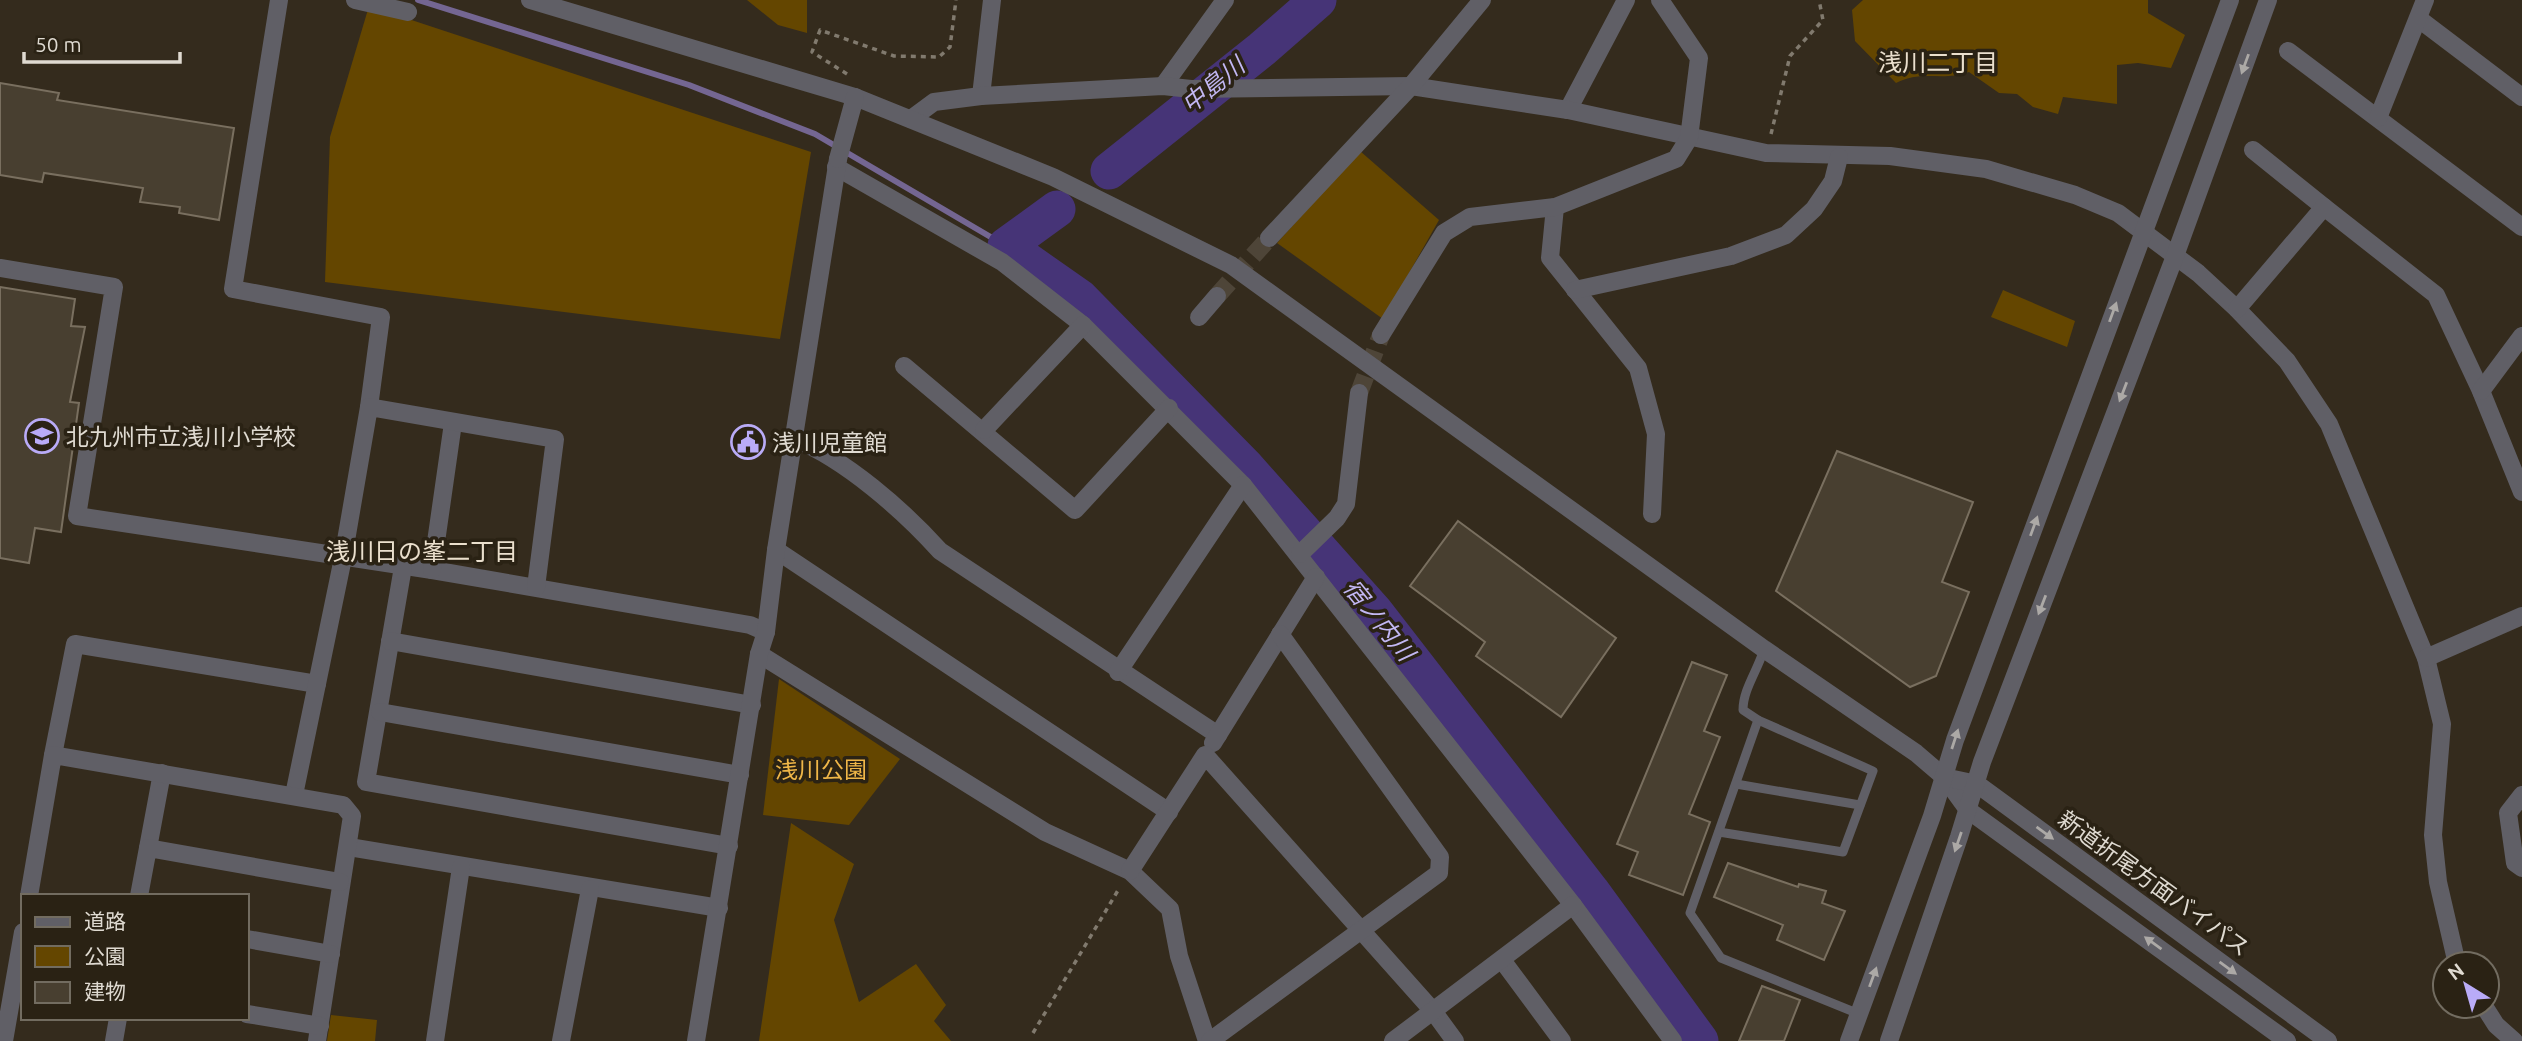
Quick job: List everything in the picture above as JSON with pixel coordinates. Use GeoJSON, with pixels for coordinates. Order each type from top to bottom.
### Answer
{"type":"FeatureCollection","features":[{"type":"Feature","properties":{"kind":"street"},"geometry":{"type":"LineString","coordinates":[[279,0],[233,289],[382,317],[343,558],[294,795]]}},
{"type":"Feature","properties":{"kind":"street"},"geometry":{"type":"LineString","coordinates":[[355,0],[408,12]]}},
{"type":"Feature","properties":{"kind":"street"},"geometry":{"type":"LineString","coordinates":[[530,0],[853,88],[911,119],[1053,177],[1231,265],[1764,649],[1916,753],[1944,777],[1968,810],[2285,1040]]}},
{"type":"Feature","properties":{"kind":"street"},"geometry":{"type":"LineString","coordinates":[[981,96],[992,0]]}},
{"type":"Feature","properties":{"kind":"street"},"geometry":{"type":"LineString","coordinates":[[1163,86],[1225,0]]}},
{"type":"Feature","properties":{"kind":"street"},"geometry":{"type":"LineString","coordinates":[[1269,238],[1411,86],[1482,0]]}},
{"type":"Feature","properties":{"kind":"street"},"geometry":{"type":"LineString","coordinates":[[1568,110],[1626,0]]}},
{"type":"Feature","properties":{"kind":"street"},"geometry":{"type":"LineString","coordinates":[[1381,335],[1444,233],[1470,217],[1555,207],[1676,159],[1689,138],[1699,58],[1660,0]]}},
{"type":"Feature","properties":{"kind":"street"},"geometry":{"type":"LineString","coordinates":[[1849,1041],[1955,740],[2230,0]]}},
{"type":"Feature","properties":{"kind":"street"},"geometry":{"type":"LineString","coordinates":[[1889,1041],[1977,784],[1982,762],[2175,256],[2268,0]]}},
{"type":"Feature","properties":{"kind":"street"},"geometry":{"type":"LineString","coordinates":[[2378,118],[2425,0]]}},
{"type":"Feature","properties":{"kind":"street"},"geometry":{"type":"LineString","coordinates":[[2419,19],[2522,97]]}},
{"type":"Feature","properties":{"kind":"street"},"geometry":{"type":"LineString","coordinates":[[2288,51],[2522,227]]}},
{"type":"Feature","properties":{"kind":"street"},"geometry":{"type":"LineString","coordinates":[[911,119],[934,102],[981,96],[1163,86],[1191,89],[1411,86],[1568,110],[1766,153],[1839,157],[1890,156],[1986,169],[2075,195],[2118,213],[2175,256],[2237,309],[2287,361],[2329,424],[2426,658],[2442,724],[2433,835],[2438,882],[2453,950]]}},
{"type":"Feature","properties":{"kind":"street"},"geometry":{"type":"LineString","coordinates":[[696,1041],[759,654],[766,632],[776,550],[837,163],[853,88]]}},
{"type":"Feature","properties":{"kind":"street"},"geometry":{"type":"LineString","coordinates":[[2253,150],[2436,295],[2481,391],[2522,492]]}},
{"type":"Feature","properties":{"kind":"street"},"geometry":{"type":"LineString","coordinates":[[1575,290],[1731,256],[1786,235],[1814,209],[1833,181],[1839,157]]}},
{"type":"Feature","properties":{"kind":"street"},"geometry":{"type":"LineString","coordinates":[[837,163],[1002,262],[1083,325],[1168,408],[1304,549],[1316,577],[1573,905],[1673,1041]]}},
{"type":"Feature","properties":{"kind":"street"},"geometry":{"type":"LineString","coordinates":[[1555,207],[1550,258],[1638,368],[1656,434],[1652,514]]}},
{"type":"Feature","properties":{"kind":"street"},"geometry":{"type":"LineString","coordinates":[[2237,309],[2324,207]]}},
{"type":"Feature","properties":{"kind":"street"},"geometry":{"type":"LineString","coordinates":[[0,268],[114,287],[77,516],[536,587],[750,625],[766,632]]}},
{"type":"Feature","properties":{"kind":"street"},"geometry":{"type":"LineString","coordinates":[[1199,317],[1217,296]]}},
{"type":"Feature","properties":{"kind":"street"},"geometry":{"type":"LineString","coordinates":[[984,430],[1083,325]]}},
{"type":"Feature","properties":{"kind":"street"},"geometry":{"type":"LineString","coordinates":[[2481,391],[2522,336]]}},
{"type":"Feature","properties":{"kind":"street"},"geometry":{"type":"LineString","coordinates":[[904,366],[984,430],[1075,510],[1168,408]]}},
{"type":"Feature","properties":{"kind":"street"},"geometry":{"type":"LineString","coordinates":[[1304,549],[1337,519],[1346,504],[1359,393]]}},
{"type":"Feature","properties":{"kind":"street"},"geometry":{"type":"LineString","coordinates":[[369,407],[555,439],[536,587]]}},
{"type":"Feature","properties":{"kind":"street"},"geometry":{"type":"LineString","coordinates":[[432,570],[453,423]]}},
{"type":"Feature","properties":{"kind":"street"},"geometry":{"type":"LineString","coordinates":[[795,439],[818,449],[912,520],[940,551],[1118,672],[1218,735]]}},
{"type":"Feature","properties":{"kind":"street"},"geometry":{"type":"LineString","coordinates":[[1118,672],[1243,485]]}},
{"type":"Feature","properties":{"kind":"street"},"geometry":{"type":"LineString","coordinates":[[776,550],[1169,812]]}},
{"type":"Feature","properties":{"kind":"street"},"geometry":{"type":"LineString","coordinates":[[403,567],[366,782],[729,846]]}},
{"type":"Feature","properties":{"kind":"street"},"geometry":{"type":"LineString","coordinates":[[1130,871],[1316,577]]}},
{"type":"Feature","properties":{"kind":"street"},"geometry":{"type":"LineString","coordinates":[[2426,658],[2522,616]]}},
{"type":"Feature","properties":{"kind":"street"},"geometry":{"type":"LineString","coordinates":[[759,654],[1045,832],[1130,871],[1170,909],[1180,956],[1208,1041],[1439,873],[1440,856],[1280,634]]}},
{"type":"Feature","properties":{"kind":"street"},"geometry":{"type":"LineString","coordinates":[[390,641],[751,705]]}},
{"type":"Feature","properties":{"kind":"street"},"geometry":{"type":"LineString","coordinates":[[29,894],[75,645],[317,684]]}},
{"type":"Feature","properties":{"kind":"street"},"geometry":{"type":"LineString","coordinates":[[380,712],[740,775]]}},
{"type":"Feature","properties":{"kind":"street"},"geometry":{"type":"LineString","coordinates":[[53,755],[294,795],[343,805],[352,816],[318,1033],[248,1014]]}},
{"type":"Feature","properties":{"kind":"street"},"geometry":{"type":"LineString","coordinates":[[1205,755],[1433,1011],[1455,1041]]}},
{"type":"Feature","properties":{"kind":"street"},"geometry":{"type":"LineString","coordinates":[[139,894],[162,773]]}},
{"type":"Feature","properties":{"kind":"street","name":"新道折尾方面バイパス"},"geometry":{"type":"LineString","coordinates":[[1944,777],[1977,784],[2328,1041]]}},
{"type":"Feature","properties":{"kind":"street"},"geometry":{"type":"LineString","coordinates":[[2522,795],[2508,813],[2515,863],[2522,868]]}},
{"type":"Feature","properties":{"kind":"street"},"geometry":{"type":"LineString","coordinates":[[349,847],[590,889],[719,908]]}},
{"type":"Feature","properties":{"kind":"street"},"geometry":{"type":"LineString","coordinates":[[148,848],[340,882]]}},
{"type":"Feature","properties":{"kind":"street"},"geometry":{"type":"LineString","coordinates":[[435,1041],[461,867]]}},
{"type":"Feature","properties":{"kind":"street"},"geometry":{"type":"LineString","coordinates":[[561,1041],[590,889]]}},
{"type":"Feature","properties":{"kind":"street"},"geometry":{"type":"LineString","coordinates":[[1393,1041],[1573,905]]}},
{"type":"Feature","properties":{"kind":"street"},"geometry":{"type":"LineString","coordinates":[[248,939],[331,954]]}},
{"type":"Feature","properties":{"kind":"street"},"geometry":{"type":"LineString","coordinates":[[4,1040],[21,943]]}},
{"type":"Feature","properties":{"kind":"street"},"geometry":{"type":"LineString","coordinates":[[1502,960],[1562,1041]]}},
{"type":"Feature","properties":{"kind":"street"},"geometry":{"type":"LineString","coordinates":[[114,1041],[118,1020]]}},
{"type":"Feature","properties":{"kind":"street"},"geometry":{"type":"LineString","coordinates":[[2493,1020],[2514,1041]]}},
{"type":"Feature","properties":{"kind":"lane"},"geometry":{"type":"LineString","coordinates":[[1718,832],[1843,852],[1873,771],[1758,720],[1743,710],[1744,696],[1758,672],[1764,649]]}},
{"type":"Feature","properties":{"kind":"lane"},"geometry":{"type":"LineString","coordinates":[[1758,720],[1690,913],[1721,958],[1859,1014]]}},
{"type":"Feature","properties":{"kind":"lane"},"geometry":{"type":"LineString","coordinates":[[1735,784],[1860,805]]}},
{"type":"Feature","properties":{"kind":"path"},"geometry":{"type":"LineString","coordinates":[[853,88],[841,68],[813,52],[820,30],[894,56],[939,57],[950,47],[956,0]]}},
{"type":"Feature","properties":{"kind":"path"},"geometry":{"type":"LineString","coordinates":[[1766,153],[1790,56],[1823,20],[1819,0]]}},
{"type":"Feature","properties":{"kind":"path"},"geometry":{"type":"LineString","coordinates":[[1033,1033],[1130,871]]}},
{"type":"Feature","properties":{"kind":"green space"},"geometry":{"type":"Polygon","coordinates":[[[747,0],[807,0],[807,33],[778,25],[747,0]]]}},
{"type":"Feature","properties":{"kind":"green space"},"geometry":{"type":"Polygon","coordinates":[[[1863,0],[2148,0],[2148,13],[2185,35],[2171,68],[2138,63],[2117,65],[2117,104],[2063,97],[2058,114],[2033,107],[2017,94],[1999,93],[1969,72],[1949,76],[1915,77],[1896,83],[1855,41],[1852,10],[1863,0]]]}},
{"type":"Feature","properties":{"kind":"green space"},"geometry":{"type":"Polygon","coordinates":[[[369,6],[811,152],[780,339],[325,282],[330,137],[369,6]]]}},
{"type":"Feature","properties":{"kind":"green space"},"geometry":{"type":"Polygon","coordinates":[[[1360,151],[1439,220],[1383,319],[1277,243],[1360,151]]]}},
{"type":"Feature","properties":{"kind":"green space"},"geometry":{"type":"Polygon","coordinates":[[[2003,290],[2075,321],[2067,347],[1991,317],[2003,290]]]}},
{"type":"Feature","properties":{"kind":"green space","name":"浅川公園"},"geometry":{"type":"Polygon","coordinates":[[[779,679],[900,759],[849,825],[763,815],[779,679]]]}},
{"type":"Feature","properties":{"kind":"green space"},"geometry":{"type":"Polygon","coordinates":[[[791,823],[854,864],[834,920],[859,1002],[916,964],[946,1005],[934,1021],[951,1041],[759,1041],[791,823]]]}},
{"type":"Feature","properties":{"kind":"green space"},"geometry":{"type":"Polygon","coordinates":[[[331,1015],[377,1020],[375,1041],[327,1041],[331,1015]]]}},
{"type":"Feature","properties":{"kind":"building"},"geometry":{"type":"Polygon","coordinates":[[[0,83],[59,93],[57,100],[234,128],[219,220],[179,213],[180,207],[140,202],[143,188],[44,173],[42,182],[0,175],[0,83]]]}},
{"type":"Feature","properties":{"kind":"building","name":"北九州市立浅川小学校"},"geometry":{"type":"Polygon","coordinates":[[[0,287],[75,299],[71,326],[85,327],[70,402],[79,403],[61,532],[35,528],[29,563],[0,558],[0,287]]]}},
{"type":"Feature","properties":{"kind":"building"},"geometry":{"type":"Polygon","coordinates":[[[1837,451],[1973,502],[1942,582],[1969,592],[1936,676],[1910,687],[1776,591],[1837,451]]]}},
{"type":"Feature","properties":{"kind":"building"},"geometry":{"type":"Polygon","coordinates":[[[1458,521],[1616,638],[1561,717],[1476,656],[1485,642],[1410,586],[1458,521]]]}},
{"type":"Feature","properties":{"kind":"building"},"geometry":{"type":"Polygon","coordinates":[[[1692,662],[1727,675],[1704,731],[1720,737],[1689,814],[1710,822],[1683,895],[1629,875],[1638,852],[1617,844],[1692,662]]]}},
{"type":"Feature","properties":{"kind":"building"},"geometry":{"type":"Polygon","coordinates":[[[1728,863],[1798,887],[1799,884],[1826,891],[1822,903],[1845,911],[1824,960],[1777,940],[1783,925],[1714,897],[1728,863]]]}},
{"type":"Feature","properties":{"kind":"building"},"geometry":{"type":"Polygon","coordinates":[[[1762,986],[1800,1000],[1784,1041],[1739,1041],[1762,986]]]}},
{"type":"Feature","properties":{"kind":"waterway"},"geometry":{"type":"LineString","coordinates":[[418,0],[689,85],[815,134],[1006,246]]}},
{"type":"Feature","properties":{"kind":"waterway","name":"中島川"},"geometry":{"type":"LineString","coordinates":[[1109,171],[1262,49],[1318,0]]}},
{"type":"Feature","properties":{"kind":"waterway","name":"宿ノ内川"},"geometry":{"type":"LineString","coordinates":[[1057,209],[1006,246],[1080,298],[1246,467],[1375,612],[1591,891],[1700,1041]]}},
{"type":"Feature","properties":{"kind":"tunnel"},"geometry":{"type":"LineString","coordinates":[[1217,296],[1269,238]]}},
{"type":"Feature","properties":{"kind":"tunnel"},"geometry":{"type":"LineString","coordinates":[[1359,393],[1381,335]]}},
{"type":"Feature","properties":{"kind":"place","name":"北九州市立浅川小学校"},"geometry":{"type":"Point","coordinates":[42,436]}},
{"type":"Feature","properties":{"kind":"place","name":"浅川児童館"},"geometry":{"type":"Point","coordinates":[748,442]}},
{"type":"Feature","properties":{"kind":"district","name":"浅川二丁目"},"geometry":{"type":"Point","coordinates":[1938,62]}},
{"type":"Feature","properties":{"kind":"district","name":"浅川日の峯二丁目"},"geometry":{"type":"Point","coordinates":[422,551]}}]}
